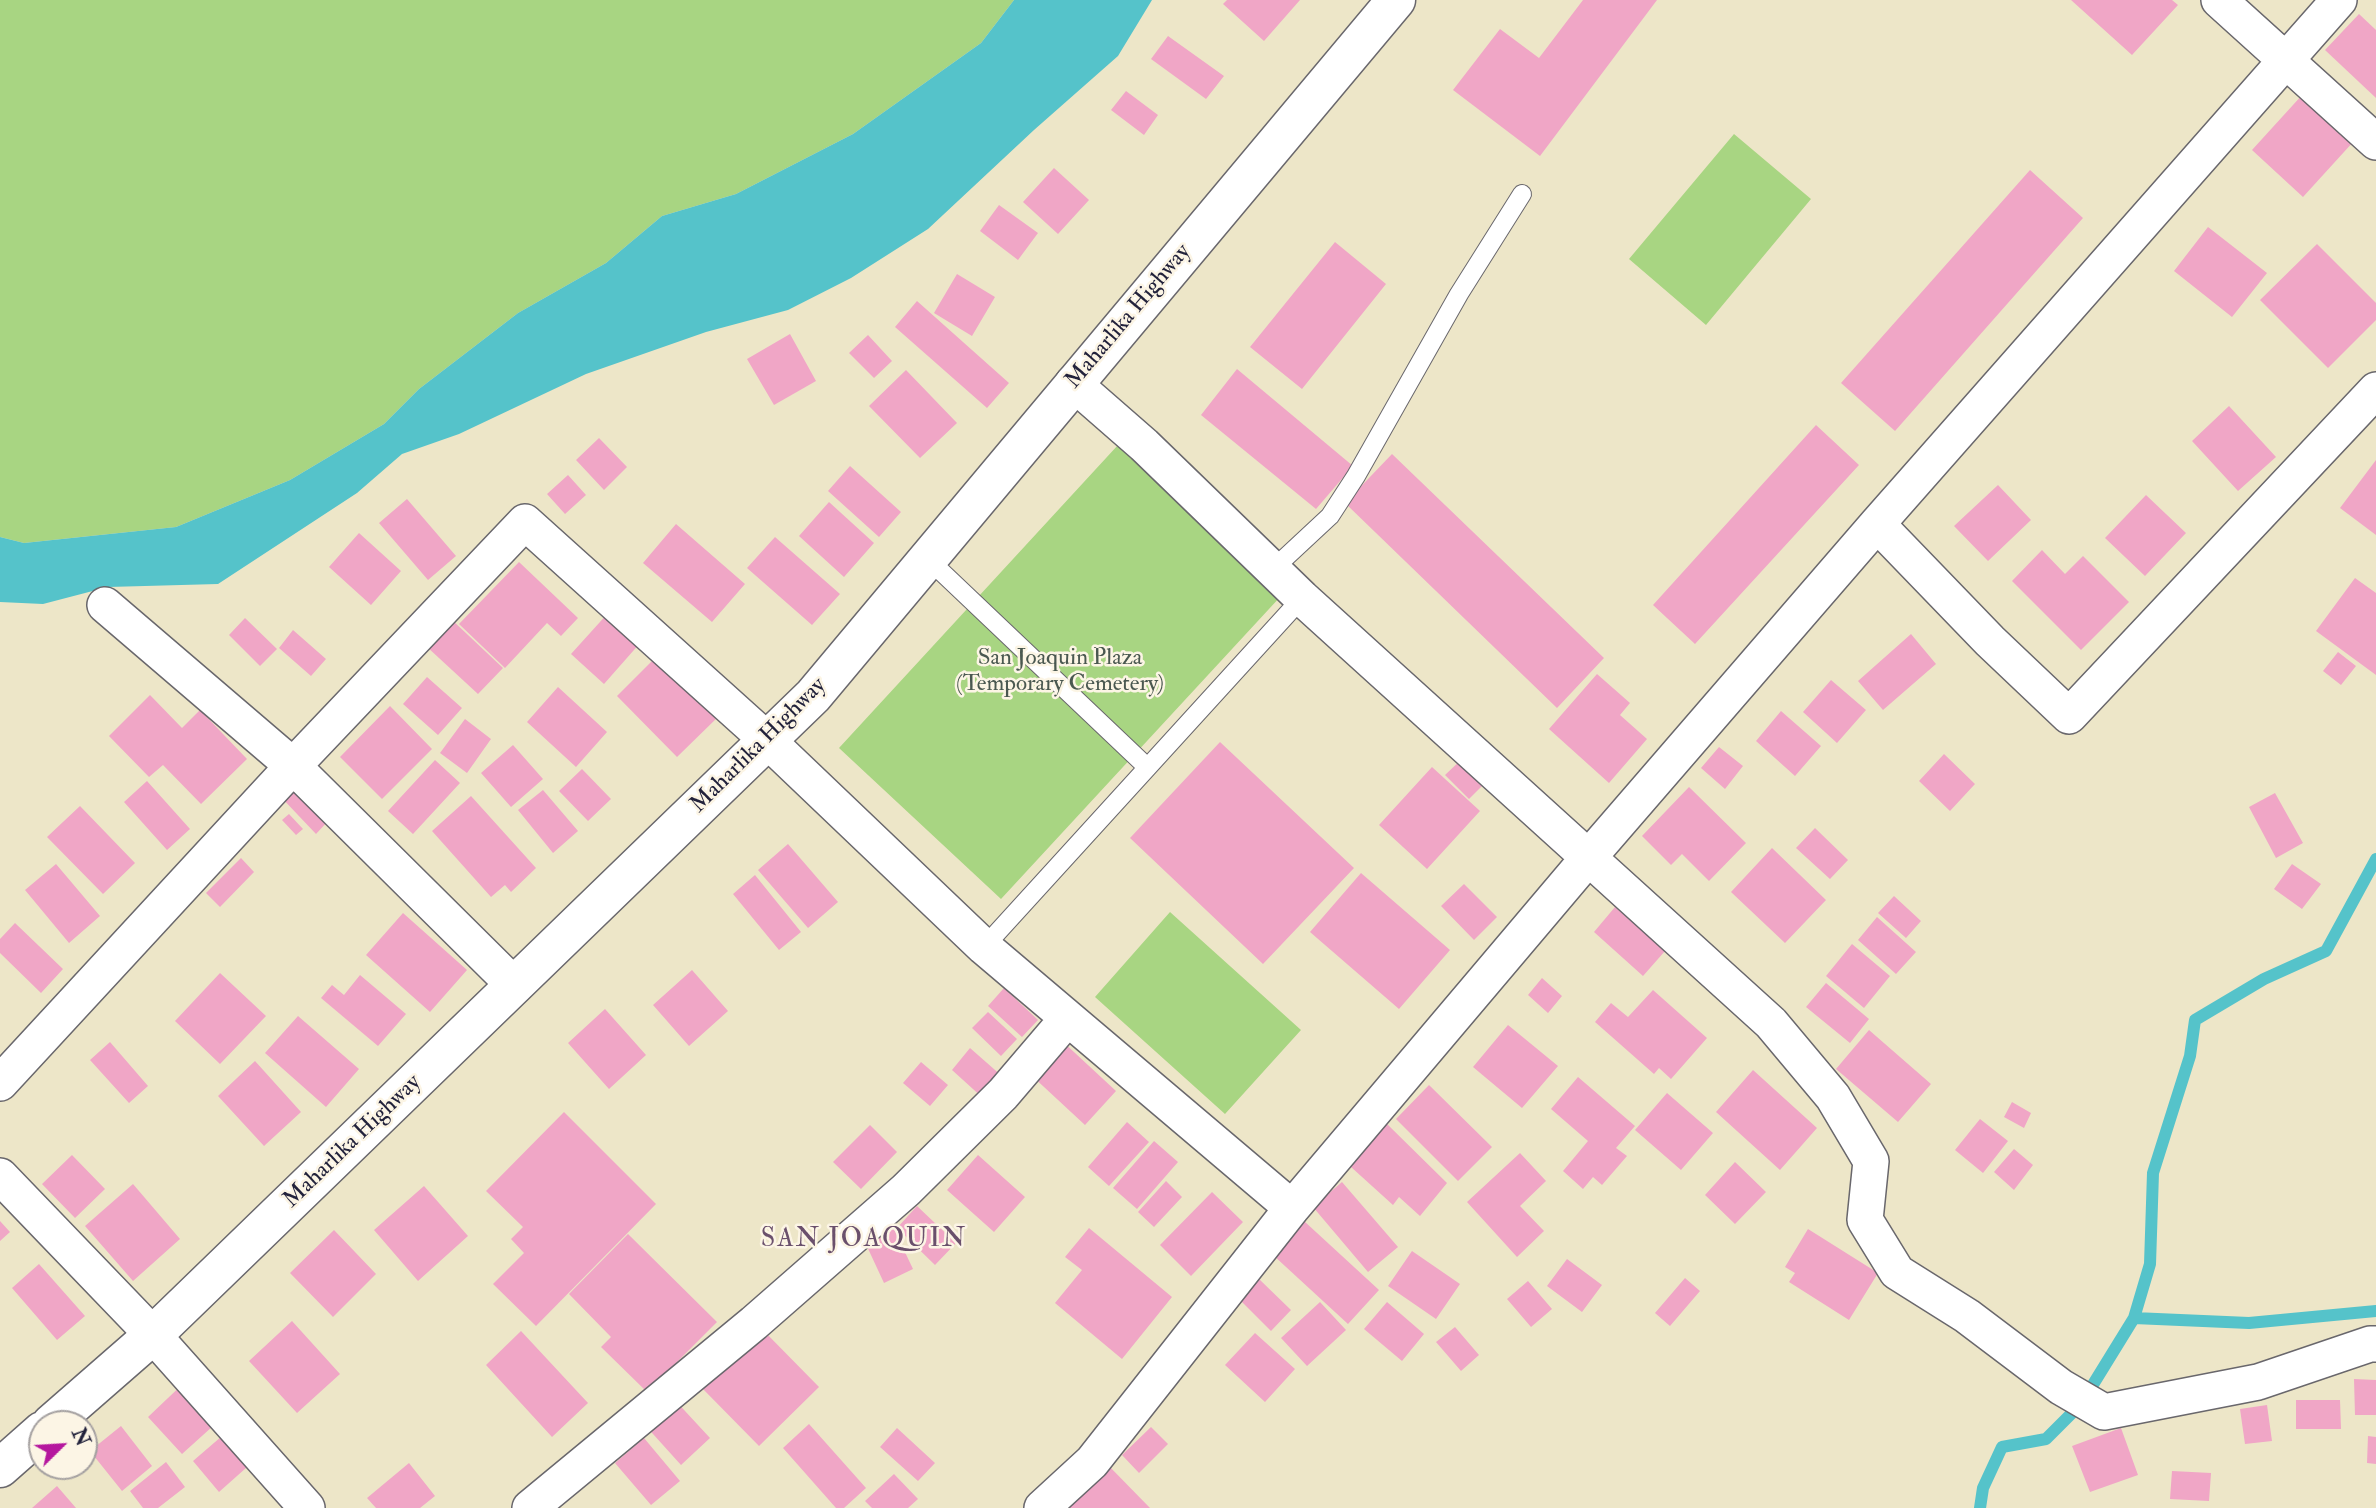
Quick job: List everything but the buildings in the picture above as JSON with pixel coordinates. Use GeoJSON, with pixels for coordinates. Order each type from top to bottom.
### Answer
{"type":"FeatureCollection","features":[{"type":"Feature","properties":{"kind":"highway","name":"Maharlika Highway"},"geometry":{"type":"LineString","coordinates":[[67,1410],[153,1335],[813,696],[1396,0]]}},
{"type":"Feature","properties":{"kind":"highway"},"geometry":{"type":"LineString","coordinates":[[0,1468],[28,1444]]}},
{"type":"Feature","properties":{"kind":"street"},"geometry":{"type":"LineString","coordinates":[[2219,0],[2376,142]]}},
{"type":"Feature","properties":{"kind":"street"},"geometry":{"type":"LineString","coordinates":[[1042,1508],[1092,1462],[1292,1208],[1589,857],[1877,524],[2339,0]]}},
{"type":"Feature","properties":{"kind":"street"},"geometry":{"type":"LineString","coordinates":[[1073,383],[1144,445],[1302,598],[1771,1023],[1833,1097],[1871,1161],[1865,1220],[1897,1272],[1967,1316],[2061,1387],[2104,1412],[2258,1382],[2376,1344]]}},
{"type":"Feature","properties":{"kind":"street"},"geometry":{"type":"LineString","coordinates":[[1877,524],[1990,641],[2069,716],[2376,390]]}},
{"type":"Feature","properties":{"kind":"street"},"geometry":{"type":"LineString","coordinates":[[0,1083],[293,766],[525,522],[766,739],[984,947],[1292,1208]]}},
{"type":"Feature","properties":{"kind":"street"},"geometry":{"type":"LineString","coordinates":[[105,605],[293,766],[515,986]]}},
{"type":"Feature","properties":{"kind":"street"},"geometry":{"type":"LineString","coordinates":[[530,1508],[754,1323],[906,1190],[1003,1094],[1067,1019]]}},
{"type":"Feature","properties":{"kind":"street"},"geometry":{"type":"LineString","coordinates":[[0,1176],[153,1335],[307,1508]]}},
{"type":"Feature","properties":{"kind":"lane"},"geometry":{"type":"LineString","coordinates":[[1272,570],[1330,516],[1356,476],[1459,294],[1522,194]]}},
{"type":"Feature","properties":{"kind":"lane"},"geometry":{"type":"LineString","coordinates":[[928,559],[1147,767]]}},
{"type":"Feature","properties":{"kind":"lane"},"geometry":{"type":"LineString","coordinates":[[984,947],[1302,598]]}},
{"type":"Feature","properties":{"kind":"green space"},"geometry":{"type":"Polygon","coordinates":[[[0,0],[1014,0],[981,43],[853,134],[736,194],[662,216],[606,263],[518,313],[419,389],[384,424],[290,480],[176,527],[24,543],[0,537],[0,0]]]}},
{"type":"Feature","properties":{"kind":"green space"},"geometry":{"type":"Polygon","coordinates":[[[1734,134],[1811,199],[1706,325],[1629,259],[1734,134]]]}},
{"type":"Feature","properties":{"kind":"green space","name":"San Joaquin Plaza (Temporary Cemetery)"},"geometry":{"type":"Polygon","coordinates":[[[1118,445],[1281,596],[1001,899],[839,748],[1118,445]]]}},
{"type":"Feature","properties":{"kind":"green space"},"geometry":{"type":"Polygon","coordinates":[[[1170,912],[1301,1030],[1225,1114],[1095,997],[1170,912]]]}},
{"type":"Feature","properties":{"kind":"water"},"geometry":{"type":"Polygon","coordinates":[[[1014,0],[1152,0],[1118,56],[928,229],[851,278],[788,310],[706,332],[586,374],[459,434],[402,454],[357,493],[218,584],[108,587],[43,604],[0,602],[0,537],[24,543],[176,527],[290,480],[384,424],[419,389],[518,313],[606,263],[662,216],[736,194],[853,134],[981,43],[1014,0]]]}},
{"type":"Feature","properties":{"kind":"waterway"},"geometry":{"type":"LineString","coordinates":[[1980,1508],[1983,1488],[2002,1447],[2046,1439],[2081,1404],[2134,1318],[2150,1264],[2153,1173],[2190,1056],[2195,1020],[2264,979],[2326,951],[2376,859]]}},
{"type":"Feature","properties":{"kind":"waterway"},"geometry":{"type":"LineString","coordinates":[[2134,1318],[2249,1323],[2376,1311]]}},
{"type":"Feature","properties":{"kind":"district","name":"SAN JOAQUIN"},"geometry":{"type":"Point","coordinates":[864,1240]}}]}
